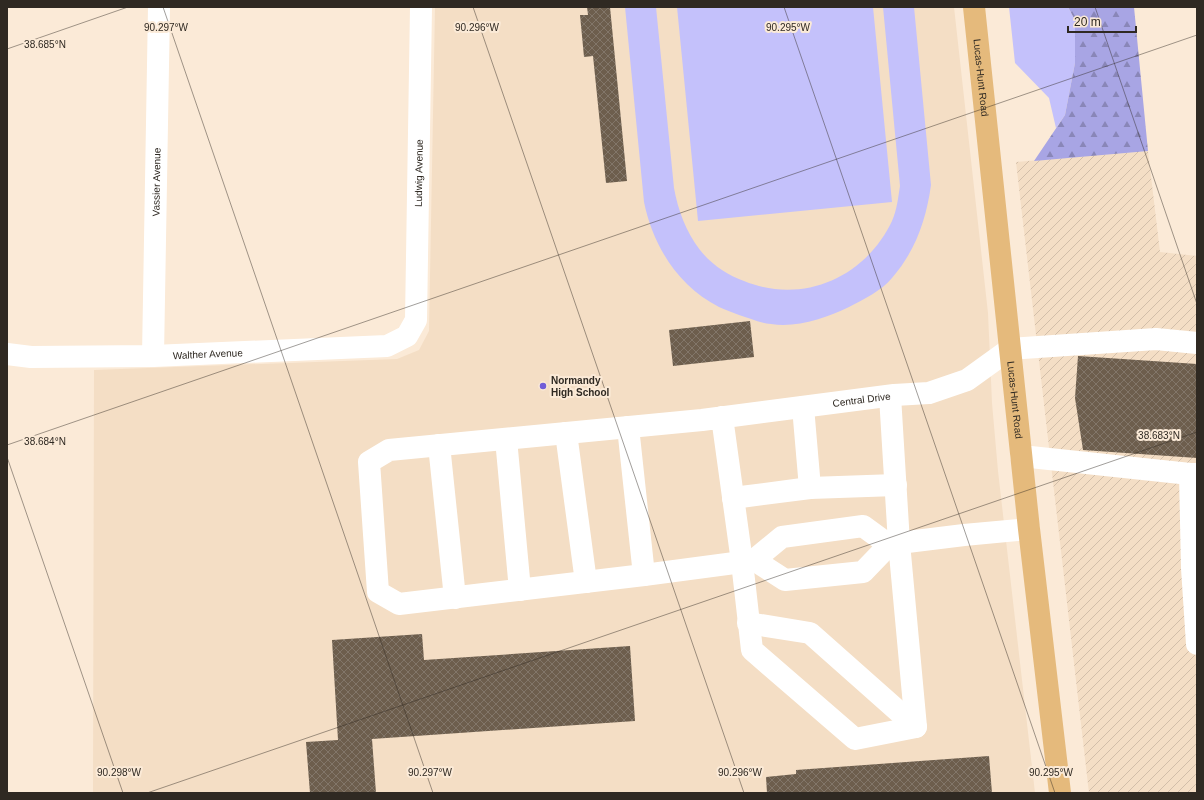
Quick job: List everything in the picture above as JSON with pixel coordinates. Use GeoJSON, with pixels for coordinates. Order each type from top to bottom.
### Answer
{"type":"FeatureCollection","features":[{"type":"Feature","properties":{"kind":"main road","name":"Lucas-Hunt Road"},"geometry":{"type":"LineString","coordinates":[[974,7],[1021,456],[1060,793]]}},
{"type":"Feature","properties":{"kind":"street","name":"Vassier Avenue"},"geometry":{"type":"LineString","coordinates":[[153,356],[159,7]]}},
{"type":"Feature","properties":{"kind":"street","name":"Ludwig Avenue"},"geometry":{"type":"LineString","coordinates":[[407,336],[416,320],[421,7]]}},
{"type":"Feature","properties":{"kind":"street","name":"Walther Avenue"},"geometry":{"type":"LineString","coordinates":[[7,354],[31,357],[153,356],[387,346],[407,336]]}},
{"type":"Feature","properties":{"kind":"street"},"geometry":{"type":"LineString","coordinates":[[1010,349],[1156,339],[1197,344]]}},
{"type":"Feature","properties":{"kind":"street","name":"Central Drive"},"geometry":{"type":"LineString","coordinates":[[455,598],[399,604],[378,592],[369,462],[389,450],[628,427],[890,396],[929,393],[968,380],[1010,349]]}},
{"type":"Feature","properties":{"kind":"street"},"geometry":{"type":"LineString","coordinates":[[890,396],[896,485],[894,544],[916,727]]}},
{"type":"Feature","properties":{"kind":"street"},"geometry":{"type":"LineString","coordinates":[[802,407],[810,488]]}},
{"type":"Feature","properties":{"kind":"street"},"geometry":{"type":"LineString","coordinates":[[712,418],[748,561],[748,623],[752,650],[855,738],[916,727]]}},
{"type":"Feature","properties":{"kind":"street"},"geometry":{"type":"LineString","coordinates":[[628,427],[644,575]]}},
{"type":"Feature","properties":{"kind":"street"},"geometry":{"type":"LineString","coordinates":[[566,433],[586,582]]}},
{"type":"Feature","properties":{"kind":"street"},"geometry":{"type":"LineString","coordinates":[[506,439],[520,590]]}},
{"type":"Feature","properties":{"kind":"street"},"geometry":{"type":"LineString","coordinates":[[439,445],[455,598],[748,561],[782,537],[863,526],[894,544]]}},
{"type":"Feature","properties":{"kind":"street"},"geometry":{"type":"LineString","coordinates":[[1021,456],[1194,474],[1192,568],[1197,644]]}},
{"type":"Feature","properties":{"kind":"street"},"geometry":{"type":"LineString","coordinates":[[733,498],[810,488],[896,485]]}},
{"type":"Feature","properties":{"kind":"street"},"geometry":{"type":"LineString","coordinates":[[748,561],[785,580],[863,572],[894,544],[964,534],[1029,529]]}},
{"type":"Feature","properties":{"kind":"street"},"geometry":{"type":"LineString","coordinates":[[748,623],[810,633],[916,727]]}},
{"type":"Feature","properties":{"kind":"shaded area","name":"Normandy High School"},"geometry":{"type":"Polygon","coordinates":[[[435,7],[954,7],[988,313],[992,403],[998,471],[1035,793],[93,793],[94,370],[397,359],[419,350],[429,331],[435,7]]]}},
{"type":"Feature","properties":{"kind":"shaded area"},"geometry":{"type":"Polygon","coordinates":[[[625,7],[656,7],[674,188],[680,213],[695,243],[709,260],[732,276],[766,288],[788,290],[809,288],[830,281],[849,271],[866,258],[880,241],[894,217],[900,186],[883,7],[914,7],[931,185],[919,234],[908,257],[888,283],[866,298],[831,315],[791,325],[759,322],[739,315],[719,307],[691,288],[670,263],[661,249],[648,218],[644,202],[625,7]]]}},
{"type":"Feature","properties":{"kind":"shaded area"},"geometry":{"type":"Polygon","coordinates":[[[677,7],[873,7],[892,202],[698,221],[677,7]]]}},
{"type":"Feature","properties":{"kind":"shaded area"},"geometry":{"type":"Polygon","coordinates":[[[1009,7],[1068,7],[1075,20],[1075,63],[1065,115],[1056,128],[1049,98],[1015,63],[1009,7]]]}},
{"type":"Feature","properties":{"kind":"shaded area"},"geometry":{"type":"Polygon","coordinates":[[[1148,151],[1160,252],[1197,256],[1197,793],[1089,793],[1016,162],[1148,151]]]}},
{"type":"Feature","properties":{"kind":"green space"},"geometry":{"type":"Polygon","coordinates":[[[1068,7],[1134,7],[1148,151],[1034,161],[1065,115],[1075,63],[1075,20],[1068,7]]]}},
{"type":"Feature","properties":{"kind":"building"},"geometry":{"type":"Polygon","coordinates":[[[587,7],[610,7],[627,181],[606,183],[593,56],[584,57],[580,15],[588,15],[587,7]]]}},
{"type":"Feature","properties":{"kind":"building"},"geometry":{"type":"Polygon","coordinates":[[[750,321],[754,357],[673,366],[669,330],[750,321]]]}},
{"type":"Feature","properties":{"kind":"building"},"geometry":{"type":"Polygon","coordinates":[[[1078,356],[1197,364],[1197,458],[1083,450],[1075,398],[1078,356]]]}},
{"type":"Feature","properties":{"kind":"building"},"geometry":{"type":"Polygon","coordinates":[[[422,634],[424,660],[630,646],[635,721],[372,739],[376,793],[310,793],[306,742],[338,740],[332,640],[422,634]]]}},
{"type":"Feature","properties":{"kind":"building"},"geometry":{"type":"Polygon","coordinates":[[[989,756],[992,793],[767,793],[766,777],[796,774],[796,770],[989,756]]]}},
{"type":"Feature","properties":{"kind":"place","name":"Normandy High School"},"geometry":{"type":"Point","coordinates":[543,386]}}]}
